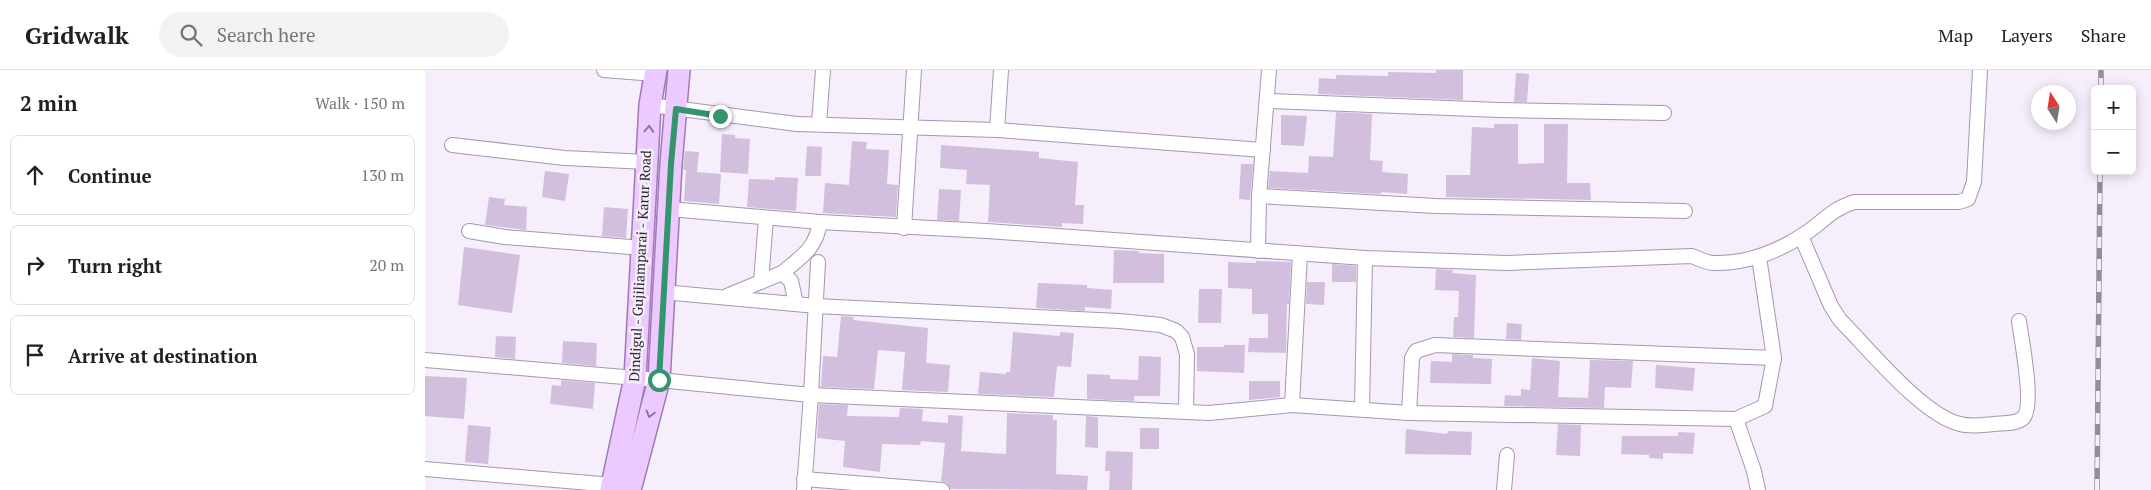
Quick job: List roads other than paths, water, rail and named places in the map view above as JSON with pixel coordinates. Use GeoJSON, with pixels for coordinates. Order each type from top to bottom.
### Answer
{"type":"FeatureCollection","features":[{"type":"Feature","properties":{"kind":"main road","name":"Dindigul - Gujiliamparai - Karur Road"},"geometry":{"type":"LineString","coordinates":[[618,488],[659,380],[663,292],[679,70]]}},
{"type":"Feature","properties":{"kind":"main road","name":"Dindigul - Gujiliamparai - Karur Road"},"geometry":{"type":"LineString","coordinates":[[618,488],[635,378],[650,105],[655,72]]}},
{"type":"Feature","properties":{"kind":"street"},"geometry":{"type":"LineString","coordinates":[[604,70],[655,72]]}},
{"type":"Feature","properties":{"kind":"street"},"geometry":{"type":"LineString","coordinates":[[819,124],[823,70]]}},
{"type":"Feature","properties":{"kind":"street"},"geometry":{"type":"LineString","coordinates":[[905,228],[914,70]]}},
{"type":"Feature","properties":{"kind":"street"},"geometry":{"type":"LineString","coordinates":[[997,130],[1001,70]]}},
{"type":"Feature","properties":{"kind":"street"},"geometry":{"type":"LineString","coordinates":[[1258,251],[1259,196],[1269,70]]}},
{"type":"Feature","properties":{"kind":"street"},"geometry":{"type":"LineString","coordinates":[[669,209],[819,222],[987,231],[1365,258],[1507,263],[1692,256],[1713,263],[1759,256],[1782,248],[1838,208],[1854,202],[1959,202],[1968,199],[1974,182],[1980,70]]}},
{"type":"Feature","properties":{"kind":"street"},"geometry":{"type":"LineString","coordinates":[[1267,100],[1499,110],[1663,113]]}},
{"type":"Feature","properties":{"kind":"street"},"geometry":{"type":"LineString","coordinates":[[650,105],[797,124],[997,130],[1263,150]]}},
{"type":"Feature","properties":{"kind":"street"},"geometry":{"type":"LineString","coordinates":[[452,145],[565,158],[647,162]]}},
{"type":"Feature","properties":{"kind":"street"},"geometry":{"type":"LineString","coordinates":[[1259,196],[1436,206],[1685,211]]}},
{"type":"Feature","properties":{"kind":"street"},"geometry":{"type":"LineString","coordinates":[[761,282],[766,218]]}},
{"type":"Feature","properties":{"kind":"street"},"geometry":{"type":"LineString","coordinates":[[724,298],[782,273],[809,250],[817,237],[819,222]]}},
{"type":"Feature","properties":{"kind":"street"},"geometry":{"type":"LineString","coordinates":[[469,231],[505,237],[643,248]]}},
{"type":"Feature","properties":{"kind":"street"},"geometry":{"type":"LineString","coordinates":[[1801,236],[1831,306],[1840,320],[1915,398],[1959,424],[1977,426],[2017,422],[2025,418],[2027,412],[2027,386],[2019,321]]}},
{"type":"Feature","properties":{"kind":"street"},"geometry":{"type":"LineString","coordinates":[[1292,405],[1300,254]]}},
{"type":"Feature","properties":{"kind":"street"},"geometry":{"type":"LineString","coordinates":[[425,360],[811,395],[1209,414],[1292,405],[1409,413],[1736,419],[1765,406],[1774,358],[1759,256]]}},
{"type":"Feature","properties":{"kind":"street"},"geometry":{"type":"LineString","coordinates":[[1362,409],[1365,258]]}},
{"type":"Feature","properties":{"kind":"street"},"geometry":{"type":"LineString","coordinates":[[818,262],[804,484],[942,490]]}},
{"type":"Feature","properties":{"kind":"street"},"geometry":{"type":"LineString","coordinates":[[782,273],[791,281],[795,304]]}},
{"type":"Feature","properties":{"kind":"street"},"geometry":{"type":"LineString","coordinates":[[663,292],[816,306],[1119,321],[1161,325],[1176,331],[1182,337],[1187,354],[1186,412]]}},
{"type":"Feature","properties":{"kind":"street"},"geometry":{"type":"LineString","coordinates":[[1409,413],[1412,358],[1416,351],[1435,345],[1774,358]]}},
{"type":"Feature","properties":{"kind":"street"},"geometry":{"type":"LineString","coordinates":[[1736,419],[1754,471],[1758,490]]}},
{"type":"Feature","properties":{"kind":"street"},"geometry":{"type":"LineString","coordinates":[[1504,490],[1507,455]]}},
{"type":"Feature","properties":{"kind":"street"},"geometry":{"type":"LineString","coordinates":[[425,470],[618,488]]}},
{"type":"Feature","properties":{"kind":"railway"},"geometry":{"type":"LineString","coordinates":[[2101,70],[2101,85]]}},
{"type":"Feature","properties":{"kind":"railway"},"geometry":{"type":"LineString","coordinates":[[2097,490],[2100,175]]}}]}
